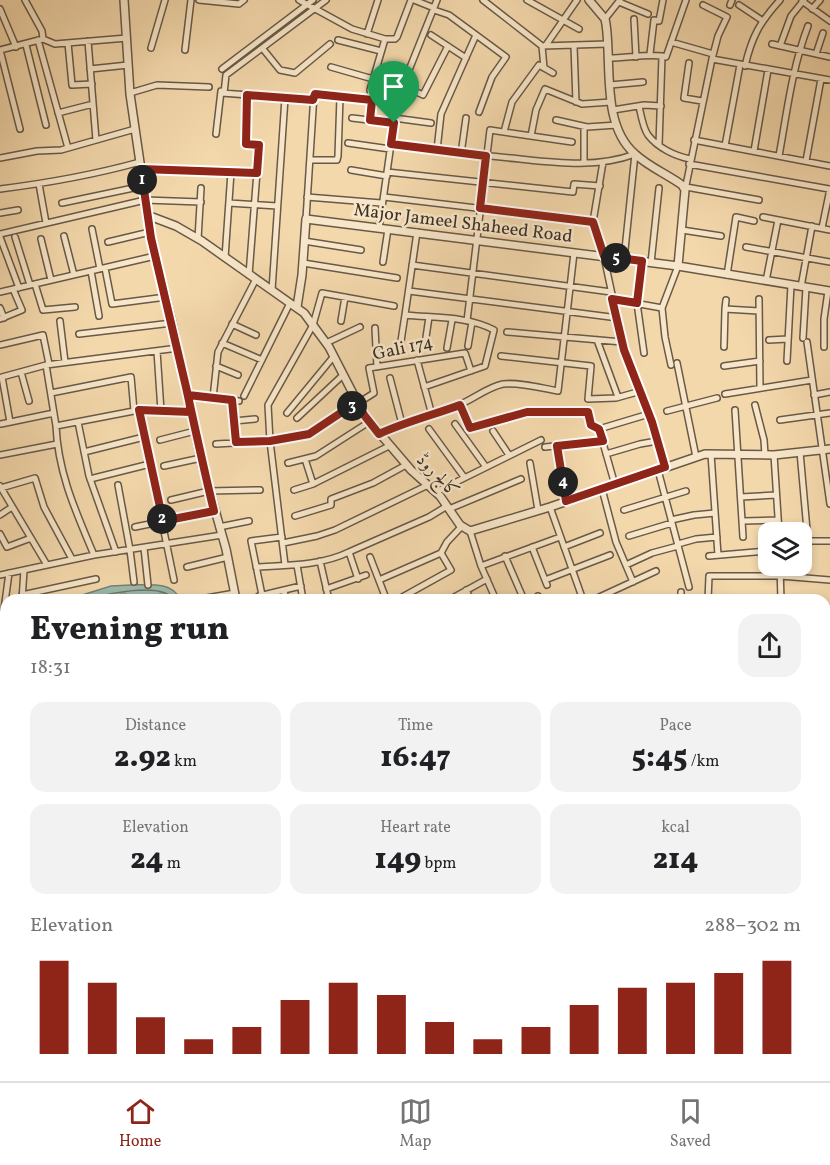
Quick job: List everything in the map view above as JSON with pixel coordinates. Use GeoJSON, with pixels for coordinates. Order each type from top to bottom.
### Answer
{"type":"FeatureCollection","features":[{"type":"Feature","properties":{"kind":"street"},"geometry":{"type":"LineString","coordinates":[[25,0],[42,31],[41,39],[68,148]]}},
{"type":"Feature","properties":{"kind":"street"},"geometry":{"type":"LineString","coordinates":[[124,0],[130,93],[150,232],[201,458],[228,557],[235,594]]}},
{"type":"Feature","properties":{"kind":"street"},"geometry":{"type":"LineString","coordinates":[[151,48],[165,0]]}},
{"type":"Feature","properties":{"kind":"street"},"geometry":{"type":"LineString","coordinates":[[184,50],[191,0]]}},
{"type":"Feature","properties":{"kind":"street"},"geometry":{"type":"LineString","coordinates":[[199,0],[239,4],[244,0]]}},
{"type":"Feature","properties":{"kind":"street"},"geometry":{"type":"LineString","coordinates":[[298,0],[352,29],[385,39],[397,37],[413,0],[449,15],[506,57],[492,77],[479,112]]}},
{"type":"Feature","properties":{"kind":"street"},"geometry":{"type":"LineString","coordinates":[[222,69],[313,0]]}},
{"type":"Feature","properties":{"kind":"street"},"geometry":{"type":"LineString","coordinates":[[216,134],[226,75],[326,0]]}},
{"type":"Feature","properties":{"kind":"street"},"geometry":{"type":"LineString","coordinates":[[367,34],[378,0]]}},
{"type":"Feature","properties":{"kind":"street"},"geometry":{"type":"LineString","coordinates":[[383,262],[384,197],[394,120],[404,86],[437,0]]}},
{"type":"Feature","properties":{"kind":"street"},"geometry":{"type":"LineString","coordinates":[[527,0],[579,30]]}},
{"type":"Feature","properties":{"kind":"street"},"geometry":{"type":"LineString","coordinates":[[544,68],[544,45],[564,21],[577,0]]}},
{"type":"Feature","properties":{"kind":"street"},"geometry":{"type":"LineString","coordinates":[[589,0],[605,19],[611,102],[617,125],[628,147],[686,188],[759,200]]}},
{"type":"Feature","properties":{"kind":"street"},"geometry":{"type":"LineString","coordinates":[[651,54],[652,27],[654,20],[659,21],[663,0]]}},
{"type":"Feature","properties":{"kind":"street"},"geometry":{"type":"LineString","coordinates":[[609,58],[651,54],[666,57],[686,0]]}},
{"type":"Feature","properties":{"kind":"street"},"geometry":{"type":"LineString","coordinates":[[725,146],[742,65],[750,42],[780,0]]}},
{"type":"Feature","properties":{"kind":"street"},"geometry":{"type":"LineString","coordinates":[[813,9],[820,0]]}},
{"type":"Feature","properties":{"kind":"street"},"geometry":{"type":"LineString","coordinates":[[487,1],[544,45],[608,45]]}},
{"type":"Feature","properties":{"kind":"street"},"geometry":{"type":"LineString","coordinates":[[605,19],[619,1],[648,14]]}},
{"type":"Feature","properties":{"kind":"street"},"geometry":{"type":"LineString","coordinates":[[780,46],[791,16],[803,1],[830,20]]}},
{"type":"Feature","properties":{"kind":"street"},"geometry":{"type":"LineString","coordinates":[[696,457],[686,406],[665,337],[662,308],[678,266],[686,188],[694,140],[712,57],[727,16],[703,5]]}},
{"type":"Feature","properties":{"kind":"street"},"geometry":{"type":"LineString","coordinates":[[739,5],[763,21]]}},
{"type":"Feature","properties":{"kind":"street"},"geometry":{"type":"LineString","coordinates":[[0,9],[16,47]]}},
{"type":"Feature","properties":{"kind":"street"},"geometry":{"type":"LineString","coordinates":[[634,20],[636,57]]}},
{"type":"Feature","properties":{"kind":"street"},"geometry":{"type":"LineString","coordinates":[[779,156],[799,50],[808,26]]}},
{"type":"Feature","properties":{"kind":"street"},"geometry":{"type":"LineString","coordinates":[[816,54],[823,33]]}},
{"type":"Feature","properties":{"kind":"street"},"geometry":{"type":"LineString","coordinates":[[437,150],[441,114],[476,34]]}},
{"type":"Feature","properties":{"kind":"street"},"geometry":{"type":"LineString","coordinates":[[431,35],[466,58]]}},
{"type":"Feature","properties":{"kind":"street"},"geometry":{"type":"LineString","coordinates":[[20,129],[0,50],[26,45],[41,39],[56,44],[127,38]]}},
{"type":"Feature","properties":{"kind":"street"},"geometry":{"type":"LineString","coordinates":[[370,120],[372,100],[370,90],[385,39]]}},
{"type":"Feature","properties":{"kind":"street"},"geometry":{"type":"LineString","coordinates":[[338,40],[381,51]]}},
{"type":"Feature","properties":{"kind":"street"},"geometry":{"type":"LineString","coordinates":[[88,41],[96,140]]}},
{"type":"Feature","properties":{"kind":"street"},"geometry":{"type":"LineString","coordinates":[[671,42],[742,65],[830,80]]}},
{"type":"Feature","properties":{"kind":"street"},"geometry":{"type":"LineString","coordinates":[[68,43],[71,83],[74,85],[92,84]]}},
{"type":"Feature","properties":{"kind":"street"},"geometry":{"type":"LineString","coordinates":[[263,49],[280,70],[295,72],[330,44]]}},
{"type":"Feature","properties":{"kind":"street"},"geometry":{"type":"LineString","coordinates":[[772,44],[830,57]]}},
{"type":"Feature","properties":{"kind":"street"},"geometry":{"type":"LineString","coordinates":[[26,45],[46,125]]}},
{"type":"Feature","properties":{"kind":"street"},"geometry":{"type":"LineString","coordinates":[[404,86],[423,95],[448,46]]}},
{"type":"Feature","properties":{"kind":"street"},"geometry":{"type":"LineString","coordinates":[[574,46],[576,102]]}},
{"type":"Feature","properties":{"kind":"street"},"geometry":{"type":"LineString","coordinates":[[659,145],[662,56]]}},
{"type":"Feature","properties":{"kind":"street"},"geometry":{"type":"LineString","coordinates":[[689,63],[684,98],[702,101]]}},
{"type":"Feature","properties":{"kind":"street"},"geometry":{"type":"LineString","coordinates":[[90,69],[128,65]]}},
{"type":"Feature","properties":{"kind":"street"},"geometry":{"type":"LineString","coordinates":[[504,132],[512,102],[539,66],[553,73]]}},
{"type":"Feature","properties":{"kind":"street"},"geometry":{"type":"LineString","coordinates":[[331,67],[373,79]]}},
{"type":"Feature","properties":{"kind":"street"},"geometry":{"type":"LineString","coordinates":[[754,151],[768,70]]}},
{"type":"Feature","properties":{"kind":"street"},"geometry":{"type":"LineString","coordinates":[[806,161],[821,79]]}},
{"type":"Feature","properties":{"kind":"street"},"geometry":{"type":"LineString","coordinates":[[610,85],[643,82]]}},
{"type":"Feature","properties":{"kind":"street"},"geometry":{"type":"LineString","coordinates":[[130,93],[157,84],[209,87]]}},
{"type":"Feature","properties":{"kind":"street"},"geometry":{"type":"LineString","coordinates":[[531,136],[536,110],[545,89],[582,104],[611,102]]}},
{"type":"Feature","properties":{"kind":"street"},"geometry":{"type":"LineString","coordinates":[[222,92],[313,100]]}},
{"type":"Feature","properties":{"kind":"street"},"geometry":{"type":"LineString","coordinates":[[244,396],[293,305],[303,263],[315,94],[372,100]]}},
{"type":"Feature","properties":{"kind":"street"},"geometry":{"type":"LineString","coordinates":[[247,95],[246,144],[259,145],[249,274]]}},
{"type":"Feature","properties":{"kind":"street"},"geometry":{"type":"LineString","coordinates":[[310,160],[337,160],[340,97]]}},
{"type":"Feature","properties":{"kind":"street"},"geometry":{"type":"LineString","coordinates":[[272,290],[285,98]]}},
{"type":"Feature","properties":{"kind":"street"},"geometry":{"type":"LineString","coordinates":[[58,113],[93,104]]}},
{"type":"Feature","properties":{"kind":"street"},"geometry":{"type":"LineString","coordinates":[[613,110],[639,106],[661,106]]}},
{"type":"Feature","properties":{"kind":"street"},"geometry":{"type":"LineString","coordinates":[[639,106],[646,134],[659,145],[690,162],[830,188],[822,228]]}},
{"type":"Feature","properties":{"kind":"street"},"geometry":{"type":"LineString","coordinates":[[352,118],[432,123]]}},
{"type":"Feature","properties":{"kind":"street"},"geometry":{"type":"LineString","coordinates":[[461,154],[466,118]]}},
{"type":"Feature","properties":{"kind":"street"},"geometry":{"type":"LineString","coordinates":[[556,120],[584,127],[617,125]]}},
{"type":"Feature","properties":{"kind":"street"},"geometry":{"type":"LineString","coordinates":[[584,127],[584,163]]}},
{"type":"Feature","properties":{"kind":"street"},"geometry":{"type":"LineString","coordinates":[[0,158],[68,148],[135,129]]}},
{"type":"Feature","properties":{"kind":"street"},"geometry":{"type":"LineString","coordinates":[[468,346],[470,299],[490,130],[572,142]]}},
{"type":"Feature","properties":{"kind":"street"},"geometry":{"type":"LineString","coordinates":[[694,140],[830,166]]}},
{"type":"Feature","properties":{"kind":"street"},"geometry":{"type":"LineString","coordinates":[[348,143],[574,164],[619,160],[635,154]]}},
{"type":"Feature","properties":{"kind":"street"},"geometry":{"type":"LineString","coordinates":[[624,259],[635,154]]}},
{"type":"Feature","properties":{"kind":"street"},"geometry":{"type":"LineString","coordinates":[[603,162],[593,222],[604,256],[622,342],[657,441],[665,498],[689,587]]}},
{"type":"Feature","properties":{"kind":"street"},"geometry":{"type":"LineString","coordinates":[[0,189],[140,165],[257,173]]}},
{"type":"Feature","properties":{"kind":"street"},"geometry":{"type":"LineString","coordinates":[[351,170],[573,192],[574,184],[600,186]]}},
{"type":"Feature","properties":{"kind":"street"},"geometry":{"type":"LineString","coordinates":[[225,258],[231,172]]}},
{"type":"Feature","properties":{"kind":"street"},"geometry":{"type":"LineString","coordinates":[[39,184],[46,223]]}},
{"type":"Feature","properties":{"kind":"street"},"geometry":{"type":"LineString","coordinates":[[62,203],[143,186]]}},
{"type":"Feature","properties":{"kind":"street"},"geometry":{"type":"LineString","coordinates":[[198,239],[201,188]]}},
{"type":"Feature","properties":{"kind":"street"},"geometry":{"type":"LineString","coordinates":[[651,263],[659,188]]}},
{"type":"Feature","properties":{"kind":"street"},"geometry":{"type":"LineString","coordinates":[[307,197],[381,203]]}},
{"type":"Feature","properties":{"kind":"street"},"geometry":{"type":"LineString","coordinates":[[384,197],[593,222]]}},
{"type":"Feature","properties":{"kind":"street"},"geometry":{"type":"LineString","coordinates":[[0,308],[2,318],[22,310],[0,235],[145,200],[201,202]]}},
{"type":"Feature","properties":{"kind":"street"},"geometry":{"type":"LineString","coordinates":[[229,203],[278,206]]}},
{"type":"Feature","properties":{"kind":"street"},"geometry":{"type":"LineString","coordinates":[[0,213],[18,210]]}},
{"type":"Feature","properties":{"kind":"street","name":"کالج روڈ"},"geometry":{"type":"LineString","coordinates":[[147,215],[176,226],[198,239],[304,313],[334,356],[369,422],[406,465],[436,492],[462,526],[470,531]]}},
{"type":"Feature","properties":{"kind":"street"},"geometry":{"type":"LineString","coordinates":[[728,275],[736,217],[754,221]]}},
{"type":"Feature","properties":{"kind":"street"},"geometry":{"type":"LineString","coordinates":[[763,217],[830,230]]}},
{"type":"Feature","properties":{"kind":"street","name":"Major Jameel Shaheed Road"},"geometry":{"type":"LineString","coordinates":[[306,219],[642,261],[829,291]]}},
{"type":"Feature","properties":{"kind":"street"},"geometry":{"type":"LineString","coordinates":[[766,281],[778,220]]}},
{"type":"Feature","properties":{"kind":"street"},"geometry":{"type":"LineString","coordinates":[[812,226],[803,287],[805,340],[830,504]]}},
{"type":"Feature","properties":{"kind":"street"},"geometry":{"type":"LineString","coordinates":[[92,229],[112,304],[166,297]]}},
{"type":"Feature","properties":{"kind":"street"},"geometry":{"type":"LineString","coordinates":[[682,230],[721,236]]}},
{"type":"Feature","properties":{"kind":"street"},"geometry":{"type":"LineString","coordinates":[[108,242],[150,232]]}},
{"type":"Feature","properties":{"kind":"street"},"geometry":{"type":"LineString","coordinates":[[401,341],[417,232]]}},
{"type":"Feature","properties":{"kind":"street"},"geometry":{"type":"LineString","coordinates":[[64,236],[74,275]]}},
{"type":"Feature","properties":{"kind":"street"},"geometry":{"type":"LineString","coordinates":[[15,237],[43,310],[75,307]]}},
{"type":"Feature","properties":{"kind":"street"},"geometry":{"type":"LineString","coordinates":[[41,239],[51,280]]}},
{"type":"Feature","properties":{"kind":"street"},"geometry":{"type":"LineString","coordinates":[[304,241],[361,250]]}},
{"type":"Feature","properties":{"kind":"street"},"geometry":{"type":"LineString","coordinates":[[746,247],[830,262]]}},
{"type":"Feature","properties":{"kind":"street"},"geometry":{"type":"LineString","coordinates":[[379,434],[460,405],[500,385],[509,384],[558,391],[574,253]]}},
{"type":"Feature","properties":{"kind":"street"},"geometry":{"type":"LineString","coordinates":[[0,292],[155,256]]}},
{"type":"Feature","properties":{"kind":"street"},"geometry":{"type":"LineString","coordinates":[[642,261],[637,303],[644,354]]}},
{"type":"Feature","properties":{"kind":"street"},"geometry":{"type":"LineString","coordinates":[[303,263],[397,278]]}},
{"type":"Feature","properties":{"kind":"street"},"geometry":{"type":"LineString","coordinates":[[412,265],[611,292]]}},
{"type":"Feature","properties":{"kind":"street"},"geometry":{"type":"LineString","coordinates":[[91,271],[99,316]]}},
{"type":"Feature","properties":{"kind":"street"},"geometry":{"type":"LineString","coordinates":[[213,398],[218,352],[256,279]]}},
{"type":"Feature","properties":{"kind":"street"},"geometry":{"type":"LineString","coordinates":[[788,361],[790,285]]}},
{"type":"Feature","properties":{"kind":"street"},"geometry":{"type":"LineString","coordinates":[[409,291],[618,318]]}},
{"type":"Feature","properties":{"kind":"street"},"geometry":{"type":"LineString","coordinates":[[824,347],[824,319],[829,291]]}},
{"type":"Feature","properties":{"kind":"street"},"geometry":{"type":"LineString","coordinates":[[285,565],[270,441],[268,405],[313,325],[322,293],[394,306]]}},
{"type":"Feature","properties":{"kind":"street"},"geometry":{"type":"LineString","coordinates":[[341,321],[345,297]]}},
{"type":"Feature","properties":{"kind":"street"},"geometry":{"type":"LineString","coordinates":[[612,299],[662,308]]}},
{"type":"Feature","properties":{"kind":"street"},"geometry":{"type":"LineString","coordinates":[[759,299],[760,388]]}},
{"type":"Feature","properties":{"kind":"street"},"geometry":{"type":"LineString","coordinates":[[724,347],[726,300]]}},
{"type":"Feature","properties":{"kind":"street"},"geometry":{"type":"LineString","coordinates":[[725,309],[759,311]]}},
{"type":"Feature","properties":{"kind":"street"},"geometry":{"type":"LineString","coordinates":[[405,315],[470,322],[494,330],[485,366],[424,387]]}},
{"type":"Feature","properties":{"kind":"street"},"geometry":{"type":"LineString","coordinates":[[425,344],[429,317]]}},
{"type":"Feature","properties":{"kind":"street"},"geometry":{"type":"LineString","coordinates":[[447,348],[452,320]]}},
{"type":"Feature","properties":{"kind":"street"},"geometry":{"type":"LineString","coordinates":[[60,321],[65,363]]}},
{"type":"Feature","properties":{"kind":"street"},"geometry":{"type":"LineString","coordinates":[[79,334],[172,323]]}},
{"type":"Feature","properties":{"kind":"street"},"geometry":{"type":"LineString","coordinates":[[232,324],[256,335]]}},
{"type":"Feature","properties":{"kind":"street"},"geometry":{"type":"LineString","coordinates":[[326,344],[360,327]]}},
{"type":"Feature","properties":{"kind":"street"},"geometry":{"type":"LineString","coordinates":[[375,328],[377,367]]}},
{"type":"Feature","properties":{"kind":"street"},"geometry":{"type":"LineString","coordinates":[[507,332],[622,342]]}},
{"type":"Feature","properties":{"kind":"street"},"geometry":{"type":"LineString","coordinates":[[0,345],[43,335],[57,444],[64,479],[94,555]]}},
{"type":"Feature","properties":{"kind":"street"},"geometry":{"type":"LineString","coordinates":[[769,340],[788,339]]}},
{"type":"Feature","properties":{"kind":"street"},"geometry":{"type":"LineString","coordinates":[[597,340],[618,397]]}},
{"type":"Feature","properties":{"kind":"street"},"geometry":{"type":"LineString","coordinates":[[222,342],[262,360]]}},
{"type":"Feature","properties":{"kind":"street"},"geometry":{"type":"LineString","coordinates":[[9,422],[2,377],[47,365],[178,348]]}},
{"type":"Feature","properties":{"kind":"street"},"geometry":{"type":"LineString","coordinates":[[157,351],[161,411]]}},
{"type":"Feature","properties":{"kind":"street","name":"Gali 174"},"geometry":{"type":"LineString","coordinates":[[357,402],[374,393],[369,368],[465,353],[471,371]]}},
{"type":"Feature","properties":{"kind":"street"},"geometry":{"type":"LineString","coordinates":[[287,413],[334,356]]}},
{"type":"Feature","properties":{"kind":"street"},"geometry":{"type":"LineString","coordinates":[[501,356],[591,366],[588,399],[618,397],[640,391]]}},
{"type":"Feature","properties":{"kind":"street"},"geometry":{"type":"LineString","coordinates":[[417,360],[432,416]]}},
{"type":"Feature","properties":{"kind":"street"},"geometry":{"type":"LineString","coordinates":[[724,366],[760,361]]}},
{"type":"Feature","properties":{"kind":"street"},"geometry":{"type":"LineString","coordinates":[[216,366],[238,375]]}},
{"type":"Feature","properties":{"kind":"street"},"geometry":{"type":"LineString","coordinates":[[21,372],[29,401]]}},
{"type":"Feature","properties":{"kind":"street"},"geometry":{"type":"LineString","coordinates":[[297,418],[343,375]]}},
{"type":"Feature","properties":{"kind":"street"},"geometry":{"type":"LineString","coordinates":[[51,393],[131,377],[136,411],[163,521],[174,580]]}},
{"type":"Feature","properties":{"kind":"street"},"geometry":{"type":"LineString","coordinates":[[390,378],[402,424]]}},
{"type":"Feature","properties":{"kind":"street"},"geometry":{"type":"LineString","coordinates":[[725,394],[812,381]]}},
{"type":"Feature","properties":{"kind":"street"},"geometry":{"type":"LineString","coordinates":[[814,395],[830,392]]}},
{"type":"Feature","properties":{"kind":"street"},"geometry":{"type":"LineString","coordinates":[[188,395],[239,401]]}},
{"type":"Feature","properties":{"kind":"street"},"geometry":{"type":"LineString","coordinates":[[666,411],[717,398]]}},
{"type":"Feature","properties":{"kind":"street"},"geometry":{"type":"LineString","coordinates":[[232,400],[236,442]]}},
{"type":"Feature","properties":{"kind":"street"},"geometry":{"type":"LineString","coordinates":[[216,444],[270,441],[309,434],[357,402]]}},
{"type":"Feature","properties":{"kind":"street"},"geometry":{"type":"LineString","coordinates":[[460,405],[470,428],[527,412],[588,412],[591,425],[599,429],[649,414]]}},
{"type":"Feature","properties":{"kind":"street"},"geometry":{"type":"LineString","coordinates":[[754,405],[764,440],[765,455]]}},
{"type":"Feature","properties":{"kind":"street"},"geometry":{"type":"LineString","coordinates":[[0,411],[8,410]]}},
{"type":"Feature","properties":{"kind":"street"},"geometry":{"type":"LineString","coordinates":[[735,410],[743,537]]}},
{"type":"Feature","properties":{"kind":"street"},"geometry":{"type":"LineString","coordinates":[[56,426],[136,411],[191,412]]}},
{"type":"Feature","properties":{"kind":"street"},"geometry":{"type":"LineString","coordinates":[[1,424],[54,413]]}},
{"type":"Feature","properties":{"kind":"street"},"geometry":{"type":"LineString","coordinates":[[780,420],[830,413]]}},
{"type":"Feature","properties":{"kind":"street"},"geometry":{"type":"LineString","coordinates":[[234,421],[255,419]]}},
{"type":"Feature","properties":{"kind":"street"},"geometry":{"type":"LineString","coordinates":[[78,422],[90,479],[116,552]]}},
{"type":"Feature","properties":{"kind":"street"},"geometry":{"type":"LineString","coordinates":[[288,463],[316,456],[369,422]]}},
{"type":"Feature","properties":{"kind":"street"},"geometry":{"type":"LineString","coordinates":[[455,424],[486,467]]}},
{"type":"Feature","properties":{"kind":"street"},"geometry":{"type":"LineString","coordinates":[[429,429],[464,477]]}},
{"type":"Feature","properties":{"kind":"street"},"geometry":{"type":"LineString","coordinates":[[599,429],[615,485]]}},
{"type":"Feature","properties":{"kind":"street"},"geometry":{"type":"LineString","coordinates":[[160,441],[195,431]]}},
{"type":"Feature","properties":{"kind":"street"},"geometry":{"type":"LineString","coordinates":[[493,431],[509,455]]}},
{"type":"Feature","properties":{"kind":"street"},"geometry":{"type":"LineString","coordinates":[[84,452],[144,437]]}},
{"type":"Feature","properties":{"kind":"street"},"geometry":{"type":"LineString","coordinates":[[436,492],[541,440]]}},
{"type":"Feature","properties":{"kind":"street"},"geometry":{"type":"LineString","coordinates":[[545,447],[603,441]]}},
{"type":"Feature","properties":{"kind":"street"},"geometry":{"type":"LineString","coordinates":[[606,454],[657,441]]}},
{"type":"Feature","properties":{"kind":"street"},"geometry":{"type":"LineString","coordinates":[[0,456],[57,444]]}},
{"type":"Feature","properties":{"kind":"street"},"geometry":{"type":"LineString","coordinates":[[294,490],[313,484],[389,446]]}},
{"type":"Feature","properties":{"kind":"street"},"geometry":{"type":"LineString","coordinates":[[557,446],[566,501]]}},
{"type":"Feature","properties":{"kind":"street"},"geometry":{"type":"LineString","coordinates":[[493,594],[481,566],[470,531],[550,507],[696,457],[711,454],[774,455],[830,449]]}},
{"type":"Feature","properties":{"kind":"street"},"geometry":{"type":"LineString","coordinates":[[801,452],[803,522]]}},
{"type":"Feature","properties":{"kind":"street"},"geometry":{"type":"LineString","coordinates":[[711,454],[718,555]]}},
{"type":"Feature","properties":{"kind":"street"},"geometry":{"type":"LineString","coordinates":[[743,521],[778,520],[774,455]]}},
{"type":"Feature","properties":{"kind":"street"},"geometry":{"type":"LineString","coordinates":[[164,466],[201,458]]}},
{"type":"Feature","properties":{"kind":"street"},"geometry":{"type":"LineString","coordinates":[[305,459],[313,484]]}},
{"type":"Feature","properties":{"kind":"street"},"geometry":{"type":"LineString","coordinates":[[530,463],[538,510]]}},
{"type":"Feature","properties":{"kind":"street"},"geometry":{"type":"LineString","coordinates":[[90,479],[150,464]]}},
{"type":"Feature","properties":{"kind":"street"},"geometry":{"type":"LineString","coordinates":[[295,516],[332,505],[331,500],[373,483],[406,465]]}},
{"type":"Feature","properties":{"kind":"street"},"geometry":{"type":"LineString","coordinates":[[47,565],[1,487],[35,478],[44,507],[72,559]]}},
{"type":"Feature","properties":{"kind":"street"},"geometry":{"type":"LineString","coordinates":[[256,567],[332,560],[448,507],[521,479]]}},
{"type":"Feature","properties":{"kind":"street"},"geometry":{"type":"LineString","coordinates":[[118,485],[134,582]]}},
{"type":"Feature","properties":{"kind":"street"},"geometry":{"type":"LineString","coordinates":[[260,594],[251,541],[317,536],[335,530],[428,485]]}},
{"type":"Feature","properties":{"kind":"street"},"geometry":{"type":"LineString","coordinates":[[602,489],[616,542],[633,582]]}},
{"type":"Feature","properties":{"kind":"street"},"geometry":{"type":"LineString","coordinates":[[171,500],[209,491],[260,490]]}},
{"type":"Feature","properties":{"kind":"street"},"geometry":{"type":"LineString","coordinates":[[624,510],[686,491]]}},
{"type":"Feature","properties":{"kind":"street"},"geometry":{"type":"LineString","coordinates":[[741,497],[776,495]]}},
{"type":"Feature","properties":{"kind":"street"},"geometry":{"type":"LineString","coordinates":[[0,515],[12,507]]}},
{"type":"Feature","properties":{"kind":"street"},"geometry":{"type":"LineString","coordinates":[[550,507],[581,594]]}},
{"type":"Feature","properties":{"kind":"street"},"geometry":{"type":"LineString","coordinates":[[135,527],[214,511]]}},
{"type":"Feature","properties":{"kind":"street"},"geometry":{"type":"LineString","coordinates":[[630,536],[694,515],[715,513]]}},
{"type":"Feature","properties":{"kind":"street"},"geometry":{"type":"LineString","coordinates":[[0,575],[72,559],[168,544],[220,531],[249,520]]}},
{"type":"Feature","properties":{"kind":"street"},"geometry":{"type":"LineString","coordinates":[[379,580],[441,553],[447,542],[462,526]]}},
{"type":"Feature","properties":{"kind":"street"},"geometry":{"type":"LineString","coordinates":[[564,547],[600,533]]}},
{"type":"Feature","properties":{"kind":"street"},"geometry":{"type":"LineString","coordinates":[[0,534],[7,546],[31,538]]}},
{"type":"Feature","properties":{"kind":"street"},"geometry":{"type":"LineString","coordinates":[[481,566],[560,537]]}},
{"type":"Feature","properties":{"kind":"street"},"geometry":{"type":"LineString","coordinates":[[626,565],[652,553],[696,539],[717,537]]}},
{"type":"Feature","properties":{"kind":"street"},"geometry":{"type":"LineString","coordinates":[[812,541],[830,540]]}},
{"type":"Feature","properties":{"kind":"street"},"geometry":{"type":"LineString","coordinates":[[532,547],[546,583],[610,555]]}},
{"type":"Feature","properties":{"kind":"street"},"geometry":{"type":"LineString","coordinates":[[144,548],[148,585]]}},
{"type":"Feature","properties":{"kind":"street"},"geometry":{"type":"LineString","coordinates":[[349,552],[358,579]]}},
{"type":"Feature","properties":{"kind":"street"},"geometry":{"type":"LineString","coordinates":[[709,556],[758,552]]}},
{"type":"Feature","properties":{"kind":"street"},"geometry":{"type":"LineString","coordinates":[[408,594],[451,570],[441,553]]}},
{"type":"Feature","properties":{"kind":"street"},"geometry":{"type":"LineString","coordinates":[[505,556],[521,594]]}},
{"type":"Feature","properties":{"kind":"street"},"geometry":{"type":"LineString","coordinates":[[188,567],[228,557]]}},
{"type":"Feature","properties":{"kind":"street"},"geometry":{"type":"LineString","coordinates":[[370,557],[384,594]]}},
{"type":"Feature","properties":{"kind":"street"},"geometry":{"type":"LineString","coordinates":[[320,561],[327,594]]}},
{"type":"Feature","properties":{"kind":"street"},"geometry":{"type":"LineString","coordinates":[[297,565],[302,594]]}},
{"type":"Feature","properties":{"kind":"street"},"geometry":{"type":"LineString","coordinates":[[22,594],[24,570]]}},
{"type":"Feature","properties":{"kind":"street"},"geometry":{"type":"LineString","coordinates":[[606,594],[656,572]]}},
{"type":"Feature","properties":{"kind":"street"},"geometry":{"type":"LineString","coordinates":[[6,594],[9,573]]}},
{"type":"Feature","properties":{"kind":"street"},"geometry":{"type":"LineString","coordinates":[[326,589],[366,575]]}},
{"type":"Feature","properties":{"kind":"street"},"geometry":{"type":"LineString","coordinates":[[708,594],[710,576],[758,576]]}},
{"type":"Feature","properties":{"kind":"street"},"geometry":{"type":"LineString","coordinates":[[781,594],[781,576],[830,580]]}},
{"type":"Feature","properties":{"kind":"street"},"geometry":{"type":"LineString","coordinates":[[38,594],[96,579]]}},
{"type":"Feature","properties":{"kind":"street"},"geometry":{"type":"LineString","coordinates":[[459,594],[487,579]]}},
{"type":"Feature","properties":{"kind":"street"},"geometry":{"type":"LineString","coordinates":[[265,594],[301,586]]}},
{"type":"Feature","properties":{"kind":"street"},"geometry":{"type":"LineString","coordinates":[[284,590],[285,594]]}},
{"type":"Feature","properties":{"kind":"street"},"geometry":{"type":"LineString","coordinates":[[466,590],[468,594]]}},
{"type":"Feature","properties":{"kind":"water"},"geometry":{"type":"Polygon","coordinates":[[[159,585],[177,594],[85,594],[111,586],[159,585]]]}},
{"type":"Feature","properties":{"kind":"route"},"geometry":{"type":"LineString","coordinates":[[394,123],[370,120],[372,100],[315,94],[313,100],[247,95],[246,144],[259,145],[257,173],[141,169],[151,238],[172,323],[188,395],[202,464],[214,511],[163,521],[139,410],[191,412],[188,395],[232,400],[236,442],[270,441],[309,434],[357,402],[379,434],[406,422],[460,405],[470,428],[527,412],[588,412],[591,425],[599,429],[603,441],[557,446],[566,501],[665,467],[652,422],[622,344],[612,299],[637,303],[642,261],[604,256],[593,222],[480,208],[486,156],[391,144],[394,123]]}}]}
